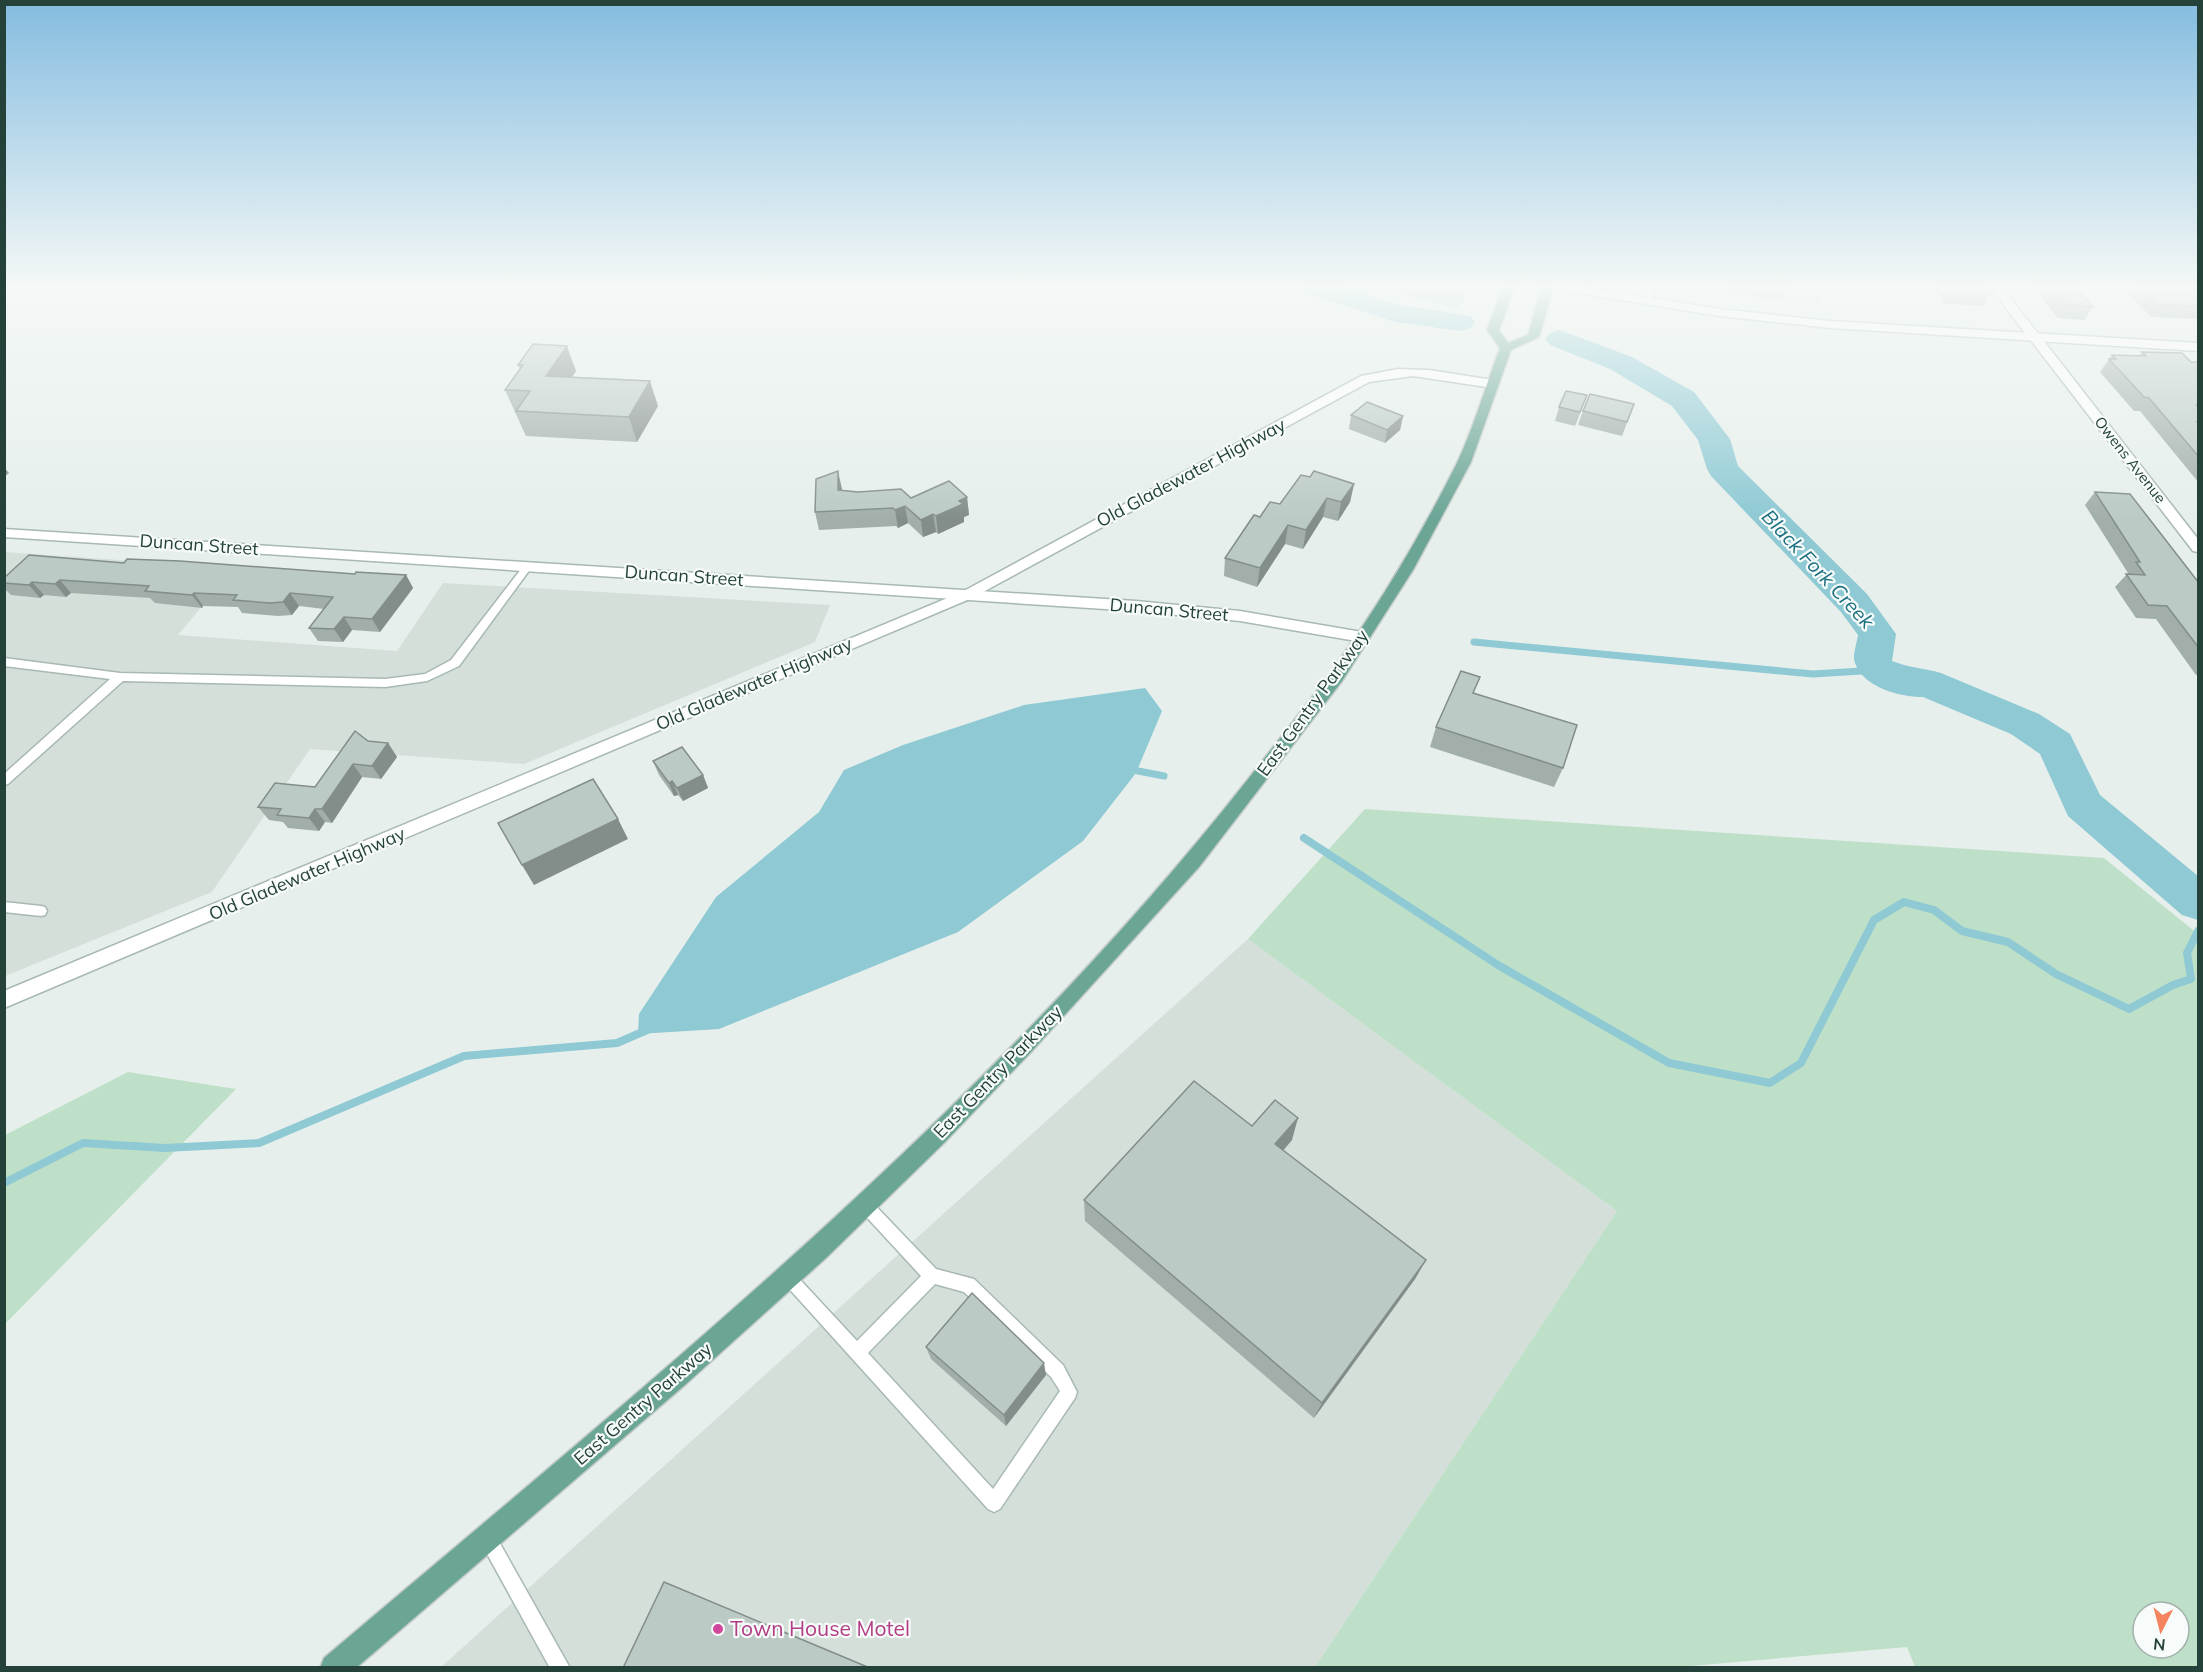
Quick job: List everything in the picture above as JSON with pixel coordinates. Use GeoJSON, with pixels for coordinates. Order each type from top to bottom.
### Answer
{"type":"FeatureCollection","features":[{"type":"Feature","properties":{"kind":"main road","name":"East Gentry Parkway"},"geometry":{"type":"LineString","coordinates":[[334,1668],[788,1277],[865,1205],[1024,1046],[1109,956],[1193,861],[1323,694],[1362,637],[1406,570],[1464,462],[1500,364]]}},
{"type":"Feature","properties":{"kind":"street","name":"Owens Avenue"},"geometry":{"type":"LineString","coordinates":[[2055,364],[2199,548]]}},
{"type":"Feature","properties":{"kind":"street","name":"Old Gladewater Highway"},"geometry":{"type":"LineString","coordinates":[[4,1000],[967,595],[1365,380],[1389,373],[1419,372],[1493,384]]}},
{"type":"Feature","properties":{"kind":"street","name":"Duncan Street"},"geometry":{"type":"LineString","coordinates":[[4,533],[1136,606],[1240,616],[1362,637]]}},
{"type":"Feature","properties":{"kind":"lane"},"geometry":{"type":"LineString","coordinates":[[4,662],[120,677],[385,683],[427,677],[455,663],[528,566]]}},
{"type":"Feature","properties":{"kind":"lane"},"geometry":{"type":"LineString","coordinates":[[5,780],[120,677]]}},
{"type":"Feature","properties":{"kind":"lane"},"geometry":{"type":"LineString","coordinates":[[4,906],[41,911]]}},
{"type":"Feature","properties":{"kind":"lane"},"geometry":{"type":"LineString","coordinates":[[788,1277],[994,1503],[1069,1392],[1057,1371],[968,1285],[932,1276],[865,1205]]}},
{"type":"Feature","properties":{"kind":"lane"},"geometry":{"type":"LineString","coordinates":[[857,1352],[932,1276]]}},
{"type":"Feature","properties":{"kind":"lane"},"geometry":{"type":"LineString","coordinates":[[487,1537],[561,1668]]}},
{"type":"Feature","properties":{"kind":"shaded area"},"geometry":{"type":"Polygon","coordinates":[[[4,552],[234,568],[178,635],[397,651],[443,583],[830,605],[815,642],[524,764],[310,749],[212,892],[5,976],[4,552]]]}},
{"type":"Feature","properties":{"kind":"shaded area"},"geometry":{"type":"Polygon","coordinates":[[[1248,939],[1617,1211],[1315,1667],[440,1668],[1248,939]]]}},
{"type":"Feature","properties":{"kind":"green space"},"geometry":{"type":"Polygon","coordinates":[[[1365,809],[2104,858],[2198,934],[2198,1667],[1915,1667],[1907,1647],[1668,1668],[1315,1667],[1617,1211],[1248,939],[1365,809]]]}},
{"type":"Feature","properties":{"kind":"green space"},"geometry":{"type":"Polygon","coordinates":[[[128,1072],[236,1089],[5,1324],[5,1135],[128,1072]]]}},
{"type":"Feature","properties":{"kind":"water"},"geometry":{"type":"Polygon","coordinates":[[[1145,688],[1162,711],[1136,773],[1083,841],[958,932],[719,1029],[638,1034],[639,1014],[716,897],[819,812],[844,770],[903,745],[1024,705],[1145,688]]]}},
{"type":"Feature","properties":{"kind":"building"},"geometry":{"type":"Polygon","coordinates":[[[554,364],[546,376],[650,381],[629,417],[516,411],[530,391],[505,390],[523,365],[518,365],[554,364]]]}},
{"type":"Feature","properties":{"kind":"building"},"geometry":{"type":"Polygon","coordinates":[[[2114,364],[2199,364],[2199,406],[2196,405],[2199,408],[2199,422],[2197,422],[2199,424],[2199,457],[2149,398],[2144,397],[2114,364]]]}},
{"type":"Feature","properties":{"kind":"building"},"geometry":{"type":"Polygon","coordinates":[[[1566,391],[1587,395],[1580,412],[1559,407],[1566,391]]]}},
{"type":"Feature","properties":{"kind":"building"},"geometry":{"type":"Polygon","coordinates":[[[1590,394],[1634,404],[1627,422],[1583,411],[1590,394]]]}},
{"type":"Feature","properties":{"kind":"building"},"geometry":{"type":"Polygon","coordinates":[[[1367,402],[1403,416],[1387,430],[1351,415],[1367,402]]]}},
{"type":"Feature","properties":{"kind":"building"},"geometry":{"type":"Polygon","coordinates":[[[838,471],[838,490],[858,492],[901,489],[911,498],[949,481],[967,497],[959,501],[963,504],[921,520],[905,506],[895,510],[893,508],[815,512],[816,479],[838,471]]]}},
{"type":"Feature","properties":{"kind":"building"},"geometry":{"type":"Polygon","coordinates":[[[1314,471],[1354,484],[1341,502],[1327,498],[1306,530],[1288,525],[1260,568],[1225,558],[1254,515],[1260,517],[1270,502],[1280,504],[1301,475],[1310,477],[1314,471]]]}},
{"type":"Feature","properties":{"kind":"building"},"geometry":{"type":"Polygon","coordinates":[[[2095,492],[2130,494],[2199,583],[2199,648],[2167,606],[2148,605],[2126,574],[2145,575],[2136,562],[2140,562],[2095,492]]]}},
{"type":"Feature","properties":{"kind":"building"},"geometry":{"type":"Polygon","coordinates":[[[29,555],[124,563],[127,559],[180,561],[355,574],[356,572],[406,575],[372,619],[344,617],[334,629],[309,628],[333,597],[290,593],[283,602],[270,603],[233,600],[237,595],[194,593],[192,595],[145,591],[149,586],[60,580],[55,584],[4,583],[4,578],[29,555]]]}},
{"type":"Feature","properties":{"kind":"building"},"geometry":{"type":"Polygon","coordinates":[[[1461,671],[1480,677],[1473,693],[1577,725],[1563,768],[1436,727],[1461,671]]]}},
{"type":"Feature","properties":{"kind":"building"},"geometry":{"type":"Polygon","coordinates":[[[355,731],[368,741],[388,743],[372,766],[353,764],[322,809],[315,809],[309,818],[277,815],[281,809],[258,807],[275,783],[315,787],[355,731]]]}},
{"type":"Feature","properties":{"kind":"building"},"geometry":{"type":"Polygon","coordinates":[[[682,747],[703,775],[677,788],[672,781],[669,783],[653,761],[682,747]]]}},
{"type":"Feature","properties":{"kind":"building"},"geometry":{"type":"Polygon","coordinates":[[[593,779],[618,819],[522,865],[498,823],[593,779]]]}},
{"type":"Feature","properties":{"kind":"building"},"geometry":{"type":"Polygon","coordinates":[[[1194,1081],[1252,1126],[1275,1100],[1298,1118],[1275,1144],[1426,1260],[1322,1403],[1084,1200],[1194,1081]]]}},
{"type":"Feature","properties":{"kind":"building"},"geometry":{"type":"Polygon","coordinates":[[[972,1293],[1044,1363],[1004,1415],[926,1347],[972,1293]]]}},
{"type":"Feature","properties":{"kind":"building","name":"Town House Motel"},"geometry":{"type":"Polygon","coordinates":[[[664,1582],[870,1668],[623,1668],[664,1582]]]}},
{"type":"Feature","properties":{"kind":"waterway","name":"Black Fork Creek"},"geometry":{"type":"LineString","coordinates":[[1623,364],[1683,399],[1714,439],[1723,469],[1854,603],[1877,634],[1873,661],[1878,670],[1909,683],[1927,683],[2025,724],[2056,745],[2083,805],[2198,902]]}},
{"type":"Feature","properties":{"kind":"waterway"},"geometry":{"type":"LineString","coordinates":[[1474,642],[1813,674],[1878,670]]}},
{"type":"Feature","properties":{"kind":"waterway"},"geometry":{"type":"LineString","coordinates":[[1128,769],[1164,776]]}},
{"type":"Feature","properties":{"kind":"waterway"},"geometry":{"type":"LineString","coordinates":[[1304,838],[1498,965],[1669,1063],[1770,1083],[1801,1063],[1874,920],[1904,902],[1934,910],[1962,931],[2008,942],[2056,974],[2129,1009],[2173,985],[2191,979],[2187,953],[2198,931]]}},
{"type":"Feature","properties":{"kind":"waterway"},"geometry":{"type":"LineString","coordinates":[[4,1183],[83,1143],[165,1148],[259,1143],[464,1056],[617,1043],[647,1030]]}},
{"type":"Feature","properties":{"kind":"place","name":"Town House Motel"},"geometry":{"type":"Point","coordinates":[718,1629]}}]}
